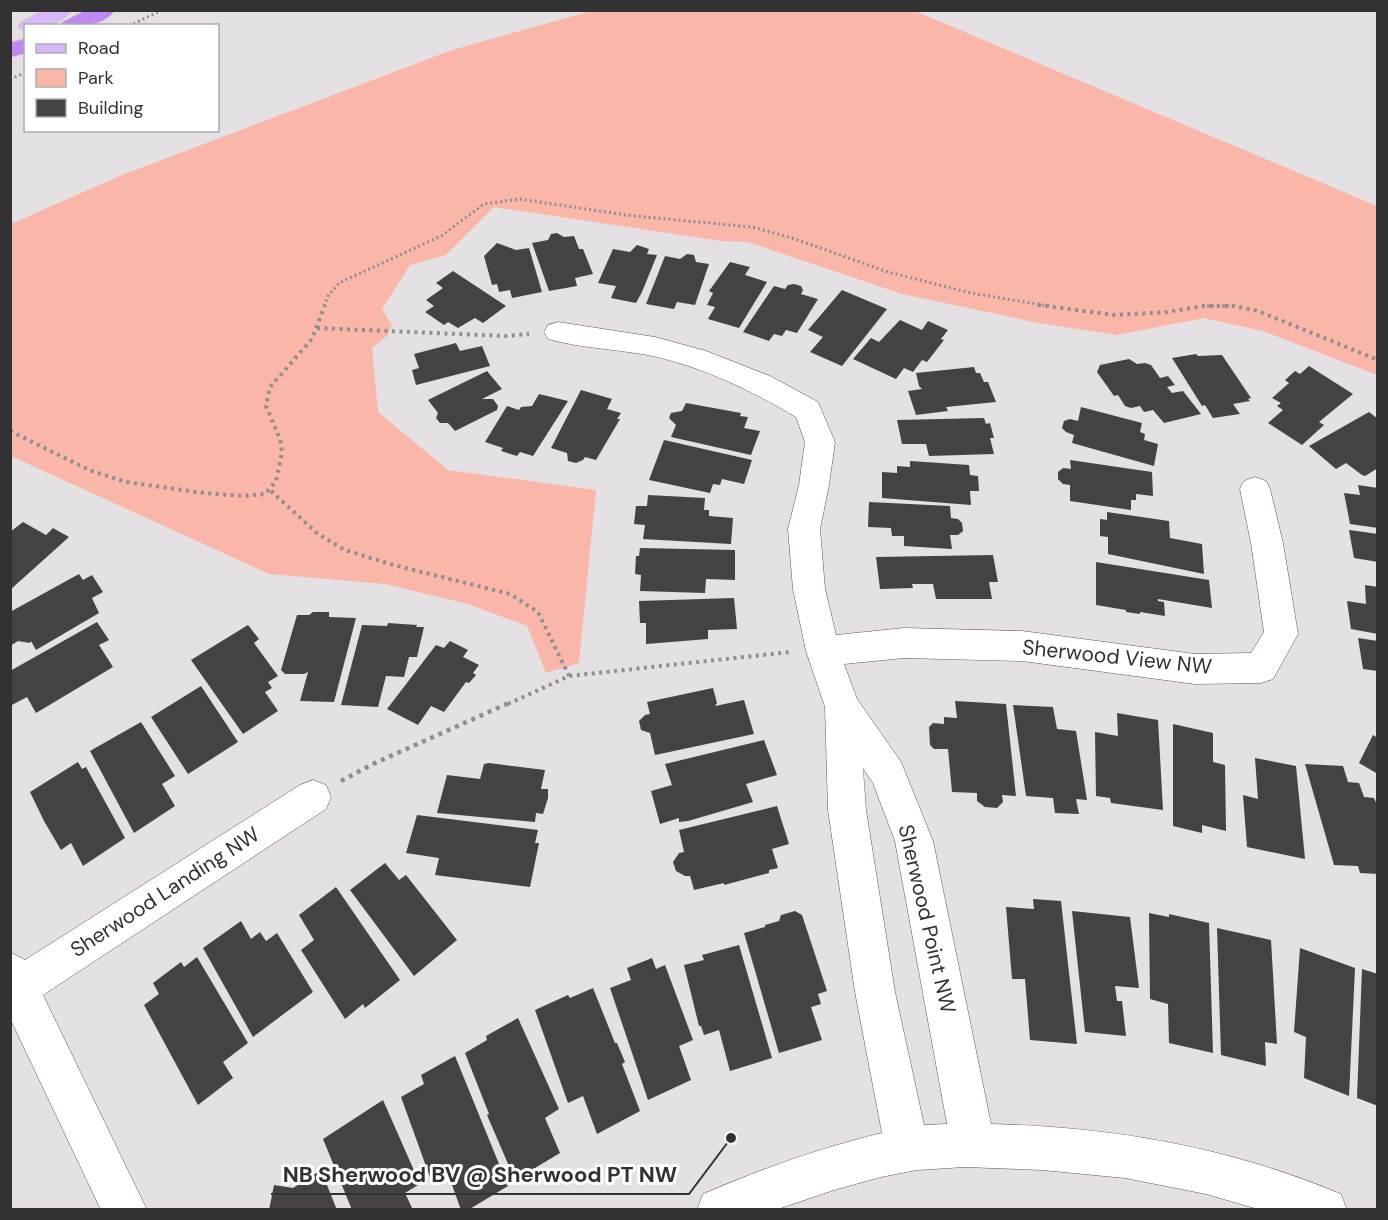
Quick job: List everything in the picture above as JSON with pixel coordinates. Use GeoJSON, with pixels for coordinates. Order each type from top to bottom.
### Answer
{"type":"FeatureCollection","features":[{"type":"Feature","properties":{"kind":"highway"},"geometry":{"type":"LineString","coordinates":[[74,24],[105,10]]}},
{"type":"Feature","properties":{"kind":"main road"},"geometry":{"type":"LineString","coordinates":[[31,24],[62,10]]}},
{"type":"Feature","properties":{"kind":"main road"},"geometry":{"type":"LineString","coordinates":[[10,34],[24,27]]}},
{"type":"Feature","properties":{"kind":"street","name":"Sherwood Point NW"},"geometry":{"type":"LineString","coordinates":[[558,332],[655,347],[696,358],[760,383],[807,411],[820,442],[814,485],[804,529],[809,589],[823,651],[842,707],[848,810],[875,992],[907,1150]]}},
{"type":"Feature","properties":{"kind":"street","name":"Sherwood View NW"},"geometry":{"type":"LineString","coordinates":[[823,651],[903,643],[1022,646],[1195,669],[1261,668],[1281,634],[1267,543],[1255,489]]}},
{"type":"Feature","properties":{"kind":"street","name":"Sherwood Point NW"},"geometry":{"type":"LineString","coordinates":[[842,707],[888,774],[914,841],[973,1145]]}},
{"type":"Feature","properties":{"kind":"street","name":"Sherwood Landing NW"},"geometry":{"type":"LineString","coordinates":[[13,984],[312,797]]}},
{"type":"Feature","properties":{"kind":"street"},"geometry":{"type":"LineString","coordinates":[[13,984],[125,1209]]}},
{"type":"Feature","properties":{"kind":"street"},"geometry":{"type":"LineString","coordinates":[[719,1209],[827,1170],[907,1150],[973,1145],[1104,1152],[1172,1164],[1240,1181],[1325,1209]]}},
{"type":"Feature","properties":{"kind":"path"},"geometry":{"type":"LineString","coordinates":[[133,24],[162,10]]}},
{"type":"Feature","properties":{"kind":"path"},"geometry":{"type":"LineString","coordinates":[[317,328],[505,336],[558,332]]}},
{"type":"Feature","properties":{"kind":"path"},"geometry":{"type":"LineString","coordinates":[[271,491],[318,534],[345,550],[390,564],[510,594],[538,612],[568,676]]}},
{"type":"Feature","properties":{"kind":"path"},"geometry":{"type":"LineString","coordinates":[[312,797],[373,764],[568,676],[783,653],[823,651]]}},
{"type":"Feature","properties":{"kind":"green space"},"geometry":{"type":"Polygon","coordinates":[[[595,10],[915,11],[1377,206],[1377,375],[1263,331],[1204,318],[1117,335],[1039,323],[902,294],[748,242],[721,241],[494,207],[446,255],[410,265],[382,309],[392,325],[388,335],[372,348],[378,412],[448,470],[596,490],[579,663],[546,673],[527,626],[468,604],[385,584],[269,574],[11,456],[11,224],[122,175],[452,50],[595,10]]]}},
{"type":"Feature","properties":{"kind":"building"},"geometry":{"type":"Polygon","coordinates":[[[557,233],[564,237],[574,236],[579,249],[583,249],[593,274],[575,278],[577,286],[549,291],[532,243],[548,240],[551,234],[557,233]]]}},
{"type":"Feature","properties":{"kind":"building"},"geometry":{"type":"Polygon","coordinates":[[[497,243],[516,250],[529,248],[542,292],[512,298],[510,290],[499,292],[497,284],[492,285],[484,256],[497,243]]]}},
{"type":"Feature","properties":{"kind":"building"},"geometry":{"type":"Polygon","coordinates":[[[637,245],[649,249],[647,254],[657,255],[642,292],[636,303],[611,298],[616,286],[598,283],[613,249],[630,252],[637,245]]]}},
{"type":"Feature","properties":{"kind":"building"},"geometry":{"type":"Polygon","coordinates":[[[687,254],[694,255],[696,262],[709,264],[695,305],[677,302],[674,309],[646,304],[665,256],[680,259],[687,254]]]}},
{"type":"Feature","properties":{"kind":"building"},"geometry":{"type":"Polygon","coordinates":[[[730,262],[750,267],[745,275],[767,282],[739,328],[708,319],[715,307],[707,305],[713,293],[709,291],[730,262]]]}},
{"type":"Feature","properties":{"kind":"building"},"geometry":{"type":"Polygon","coordinates":[[[453,271],[506,306],[483,323],[475,318],[458,328],[448,322],[444,325],[425,312],[434,306],[426,300],[443,288],[436,283],[453,271]]]}},
{"type":"Feature","properties":{"kind":"building"},"geometry":{"type":"Polygon","coordinates":[[[788,285],[801,286],[803,290],[801,294],[818,299],[797,333],[786,330],[782,336],[774,334],[769,341],[743,332],[774,286],[785,289],[788,285]]]}},
{"type":"Feature","properties":{"kind":"building"},"geometry":{"type":"Polygon","coordinates":[[[842,290],[887,309],[842,366],[810,352],[823,337],[808,330],[842,290]]]}},
{"type":"Feature","properties":{"kind":"building"},"geometry":{"type":"Polygon","coordinates":[[[900,320],[922,330],[928,321],[948,330],[941,339],[944,340],[927,362],[922,360],[913,372],[904,368],[896,379],[853,359],[871,338],[879,342],[900,320]]]}},
{"type":"Feature","properties":{"kind":"building"},"geometry":{"type":"Polygon","coordinates":[[[456,343],[460,351],[482,346],[490,366],[416,385],[412,370],[419,368],[414,354],[456,343]]]}},
{"type":"Feature","properties":{"kind":"building"},"geometry":{"type":"Polygon","coordinates":[[[1196,354],[1198,356],[1222,355],[1251,398],[1248,399],[1250,401],[1233,404],[1240,414],[1213,418],[1205,405],[1202,406],[1172,358],[1196,354]]]}},
{"type":"Feature","properties":{"kind":"building"},"geometry":{"type":"Polygon","coordinates":[[[1129,359],[1137,364],[1151,365],[1160,378],[1168,376],[1175,385],[1167,387],[1172,393],[1183,391],[1201,414],[1164,423],[1153,410],[1144,412],[1140,406],[1131,408],[1125,406],[1118,395],[1114,396],[1097,372],[1100,365],[1129,359]]]}},
{"type":"Feature","properties":{"kind":"building"},"geometry":{"type":"Polygon","coordinates":[[[1309,366],[1353,394],[1319,422],[1324,425],[1302,445],[1268,423],[1283,410],[1277,406],[1281,403],[1272,398],[1289,383],[1285,380],[1295,371],[1300,374],[1309,366]]]}},
{"type":"Feature","properties":{"kind":"building"},"geometry":{"type":"Polygon","coordinates":[[[974,367],[984,382],[988,382],[996,402],[946,407],[948,411],[916,415],[908,391],[922,389],[916,373],[974,367]]]}},
{"type":"Feature","properties":{"kind":"building"},"geometry":{"type":"Polygon","coordinates":[[[487,371],[502,389],[482,399],[493,399],[498,406],[497,410],[455,431],[448,423],[440,423],[436,418],[438,413],[428,400],[487,371]]]}},
{"type":"Feature","properties":{"kind":"building"},"geometry":{"type":"Polygon","coordinates":[[[581,390],[612,399],[607,409],[621,413],[617,419],[620,419],[596,460],[585,457],[576,463],[568,461],[567,453],[551,448],[581,390]]]}},
{"type":"Feature","properties":{"kind":"building"},"geometry":{"type":"Polygon","coordinates":[[[539,394],[568,401],[533,456],[520,452],[517,456],[501,451],[503,448],[485,442],[507,406],[519,410],[521,407],[532,406],[539,394]]]}},
{"type":"Feature","properties":{"kind":"building"},"geometry":{"type":"Polygon","coordinates":[[[686,403],[741,413],[740,416],[748,417],[744,428],[760,431],[751,455],[671,437],[676,425],[669,418],[671,413],[682,411],[686,403]]]}},
{"type":"Feature","properties":{"kind":"building"},"geometry":{"type":"Polygon","coordinates":[[[1081,407],[1142,423],[1140,432],[1145,434],[1144,440],[1158,444],[1154,466],[1072,443],[1074,435],[1062,428],[1064,421],[1070,419],[1078,421],[1081,407]]]}},
{"type":"Feature","properties":{"kind":"building"},"geometry":{"type":"Polygon","coordinates":[[[1369,412],[1378,419],[1378,468],[1365,476],[1346,463],[1336,469],[1309,446],[1369,412]]]}},
{"type":"Feature","properties":{"kind":"building"},"geometry":{"type":"Polygon","coordinates":[[[984,418],[986,424],[990,423],[994,438],[990,438],[994,454],[929,456],[926,444],[902,444],[897,420],[984,418]]]}},
{"type":"Feature","properties":{"kind":"building"},"geometry":{"type":"Polygon","coordinates":[[[664,440],[752,460],[744,484],[722,479],[720,485],[713,484],[710,493],[649,480],[664,440]]]}},
{"type":"Feature","properties":{"kind":"building"},"geometry":{"type":"Polygon","coordinates":[[[1070,460],[1152,472],[1153,496],[1136,494],[1136,500],[1131,500],[1131,510],[1070,501],[1070,485],[1063,484],[1058,479],[1058,472],[1063,468],[1071,469],[1070,460]]]}},
{"type":"Feature","properties":{"kind":"building"},"geometry":{"type":"Polygon","coordinates":[[[910,461],[969,465],[970,475],[978,476],[979,491],[970,491],[971,505],[882,498],[882,472],[897,473],[897,466],[910,467],[910,461]]]}},
{"type":"Feature","properties":{"kind":"building"},"geometry":{"type":"Polygon","coordinates":[[[1358,485],[1378,488],[1378,528],[1350,524],[1344,493],[1360,495],[1358,485]]]}},
{"type":"Feature","properties":{"kind":"building"},"geometry":{"type":"Polygon","coordinates":[[[648,495],[705,498],[704,510],[709,510],[709,516],[733,518],[731,544],[643,539],[645,525],[634,524],[636,506],[647,506],[648,495]]]}},
{"type":"Feature","properties":{"kind":"building"},"geometry":{"type":"Polygon","coordinates":[[[869,502],[950,506],[951,518],[958,519],[962,523],[963,531],[958,535],[950,535],[952,549],[904,546],[904,536],[892,536],[891,528],[868,527],[869,502]]]}},
{"type":"Feature","properties":{"kind":"building"},"geometry":{"type":"Polygon","coordinates":[[[1107,512],[1169,521],[1170,538],[1202,544],[1204,574],[1108,554],[1108,537],[1100,536],[1100,519],[1107,520],[1107,512]]]}},
{"type":"Feature","properties":{"kind":"building"},"geometry":{"type":"Polygon","coordinates":[[[23,522],[46,535],[53,528],[69,537],[10,590],[10,532],[23,522]]]}},
{"type":"Feature","properties":{"kind":"building"},"geometry":{"type":"Polygon","coordinates":[[[1349,530],[1378,534],[1378,562],[1354,558],[1349,530]]]}},
{"type":"Feature","properties":{"kind":"building"},"geometry":{"type":"Polygon","coordinates":[[[640,548],[735,550],[735,580],[706,579],[705,593],[640,591],[641,575],[635,574],[636,556],[639,556],[640,548]]]}},
{"type":"Feature","properties":{"kind":"building"},"geometry":{"type":"Polygon","coordinates":[[[993,555],[998,582],[989,582],[992,599],[936,599],[933,584],[912,584],[913,588],[880,589],[876,557],[993,555]]]}},
{"type":"Feature","properties":{"kind":"building"},"geometry":{"type":"Polygon","coordinates":[[[1096,562],[1209,580],[1212,608],[1158,599],[1164,602],[1165,616],[1126,612],[1126,610],[1096,605],[1096,562]]]}},
{"type":"Feature","properties":{"kind":"building"},"geometry":{"type":"Polygon","coordinates":[[[79,574],[83,580],[92,575],[103,592],[92,598],[99,613],[36,650],[31,641],[30,643],[18,641],[10,646],[10,612],[79,574]]]}},
{"type":"Feature","properties":{"kind":"building"},"geometry":{"type":"Polygon","coordinates":[[[1365,585],[1378,587],[1378,634],[1351,629],[1347,601],[1366,604],[1365,585]]]}},
{"type":"Feature","properties":{"kind":"building"},"geometry":{"type":"Polygon","coordinates":[[[734,598],[737,629],[708,630],[708,639],[646,644],[646,623],[640,623],[639,601],[734,598]]]}},
{"type":"Feature","properties":{"kind":"building"},"geometry":{"type":"Polygon","coordinates":[[[313,612],[329,612],[329,617],[356,618],[334,702],[300,701],[308,672],[285,674],[281,670],[297,615],[309,615],[313,612]]]}},
{"type":"Feature","properties":{"kind":"building"},"geometry":{"type":"Polygon","coordinates":[[[97,622],[109,640],[99,645],[113,667],[36,713],[27,697],[10,706],[10,671],[97,622]]]}},
{"type":"Feature","properties":{"kind":"building"},"geometry":{"type":"Polygon","coordinates":[[[388,623],[424,627],[417,657],[409,657],[404,677],[386,676],[378,707],[341,705],[362,625],[387,626],[388,623]]]}},
{"type":"Feature","properties":{"kind":"building"},"geometry":{"type":"Polygon","coordinates":[[[248,625],[259,639],[254,643],[278,676],[268,682],[272,688],[265,692],[278,711],[243,734],[191,660],[248,625]]]}},
{"type":"Feature","properties":{"kind":"building"},"geometry":{"type":"Polygon","coordinates":[[[1358,638],[1378,641],[1378,671],[1363,669],[1358,638]]]}},
{"type":"Feature","properties":{"kind":"building"},"geometry":{"type":"Polygon","coordinates":[[[450,641],[468,650],[463,657],[479,665],[473,673],[476,675],[469,683],[466,682],[444,712],[431,706],[418,725],[387,709],[436,645],[444,648],[450,641]]]}},
{"type":"Feature","properties":{"kind":"building"},"geometry":{"type":"Polygon","coordinates":[[[201,686],[238,742],[188,774],[151,717],[201,686]]]}},
{"type":"Feature","properties":{"kind":"building"},"geometry":{"type":"Polygon","coordinates":[[[713,688],[717,703],[715,706],[744,700],[754,734],[655,755],[650,733],[641,730],[639,721],[645,715],[650,714],[647,702],[713,688]]]}},
{"type":"Feature","properties":{"kind":"building"},"geometry":{"type":"Polygon","coordinates":[[[955,701],[1006,704],[1016,796],[1002,795],[1003,802],[997,808],[985,807],[977,801],[977,793],[952,792],[948,749],[934,749],[930,745],[929,727],[933,723],[944,724],[944,717],[957,718],[955,701]]]}},
{"type":"Feature","properties":{"kind":"building"},"geometry":{"type":"Polygon","coordinates":[[[1013,705],[1053,707],[1057,729],[1076,731],[1087,800],[1076,799],[1079,814],[1055,813],[1053,798],[1026,796],[1013,705]]]}},
{"type":"Feature","properties":{"kind":"building"},"geometry":{"type":"Polygon","coordinates":[[[1117,713],[1158,720],[1163,810],[1111,803],[1110,798],[1096,796],[1095,732],[1118,736],[1117,713]]]}},
{"type":"Feature","properties":{"kind":"building"},"geometry":{"type":"Polygon","coordinates":[[[141,722],[175,776],[162,784],[175,806],[134,833],[90,751],[141,722]]]}},
{"type":"Feature","properties":{"kind":"building"},"geometry":{"type":"Polygon","coordinates":[[[1173,724],[1213,733],[1213,762],[1225,765],[1226,831],[1202,825],[1202,833],[1173,826],[1173,724]]]}},
{"type":"Feature","properties":{"kind":"building"},"geometry":{"type":"Polygon","coordinates":[[[1373,735],[1378,738],[1378,774],[1359,763],[1373,735]]]}},
{"type":"Feature","properties":{"kind":"building"},"geometry":{"type":"Polygon","coordinates":[[[764,740],[777,775],[746,784],[753,802],[688,821],[679,822],[679,818],[660,824],[651,791],[672,785],[665,764],[764,740]]]}},
{"type":"Feature","properties":{"kind":"building"},"geometry":{"type":"Polygon","coordinates":[[[1255,758],[1296,766],[1305,859],[1247,847],[1243,795],[1258,799],[1255,758]]]}},
{"type":"Feature","properties":{"kind":"building"},"geometry":{"type":"Polygon","coordinates":[[[78,762],[82,769],[86,767],[125,838],[83,866],[71,843],[61,850],[30,792],[78,762]]]}},
{"type":"Feature","properties":{"kind":"building"},"geometry":{"type":"Polygon","coordinates":[[[484,764],[545,770],[541,789],[548,789],[548,798],[543,814],[536,813],[535,822],[437,813],[447,775],[480,779],[484,764]]]}},
{"type":"Feature","properties":{"kind":"building"},"geometry":{"type":"Polygon","coordinates":[[[1305,764],[1343,766],[1348,782],[1359,783],[1364,797],[1374,798],[1378,807],[1378,874],[1360,873],[1358,866],[1334,865],[1305,764]]]}},
{"type":"Feature","properties":{"kind":"building"},"geometry":{"type":"Polygon","coordinates":[[[777,806],[789,844],[772,849],[778,868],[769,870],[769,873],[724,885],[724,883],[694,890],[690,876],[676,871],[673,862],[679,853],[684,852],[679,830],[777,806]]]}},
{"type":"Feature","properties":{"kind":"building"},"geometry":{"type":"Polygon","coordinates":[[[417,815],[538,830],[535,843],[539,843],[530,887],[435,875],[439,858],[406,853],[417,815]]]}},
{"type":"Feature","properties":{"kind":"building"},"geometry":{"type":"Polygon","coordinates":[[[385,863],[399,880],[406,875],[457,940],[414,976],[350,890],[385,863]]]}},
{"type":"Feature","properties":{"kind":"building"},"geometry":{"type":"Polygon","coordinates":[[[336,887],[400,980],[365,1008],[363,1004],[345,1019],[301,950],[314,940],[299,915],[336,887]]]}},
{"type":"Feature","properties":{"kind":"building"},"geometry":{"type":"Polygon","coordinates":[[[1033,899],[1061,901],[1077,1044],[1030,1040],[1025,979],[1012,979],[1006,907],[1034,909],[1033,899]]]}},
{"type":"Feature","properties":{"kind":"building"},"geometry":{"type":"Polygon","coordinates":[[[795,911],[802,915],[827,991],[818,994],[821,1004],[811,1007],[822,1040],[779,1053],[744,933],[779,921],[781,915],[795,911]]]}},
{"type":"Feature","properties":{"kind":"building"},"geometry":{"type":"Polygon","coordinates":[[[1072,911],[1130,917],[1139,988],[1115,986],[1117,1001],[1122,1001],[1126,1036],[1085,1032],[1072,911]]]}},
{"type":"Feature","properties":{"kind":"building"},"geometry":{"type":"Polygon","coordinates":[[[1149,913],[1169,917],[1169,914],[1209,923],[1213,1053],[1169,1043],[1168,1004],[1150,999],[1149,913]]]}},
{"type":"Feature","properties":{"kind":"building"},"geometry":{"type":"Polygon","coordinates":[[[241,921],[251,939],[260,932],[266,941],[277,933],[313,992],[253,1037],[203,948],[241,921]]]}},
{"type":"Feature","properties":{"kind":"building"},"geometry":{"type":"Polygon","coordinates":[[[1217,928],[1271,940],[1277,1044],[1265,1042],[1266,1066],[1221,1055],[1217,928]]]}},
{"type":"Feature","properties":{"kind":"building"},"geometry":{"type":"Polygon","coordinates":[[[739,945],[772,1058],[730,1071],[719,1030],[704,1035],[699,1026],[684,965],[704,960],[702,955],[739,945]]]}},
{"type":"Feature","properties":{"kind":"building"},"geometry":{"type":"Polygon","coordinates":[[[1300,948],[1355,968],[1349,1096],[1304,1078],[1306,1037],[1294,1032],[1300,948]]]}},
{"type":"Feature","properties":{"kind":"building"},"geometry":{"type":"Polygon","coordinates":[[[197,957],[248,1043],[223,1062],[233,1078],[198,1105],[144,1005],[159,994],[153,983],[181,962],[184,967],[197,957]]]}},
{"type":"Feature","properties":{"kind":"building"},"geometry":{"type":"Polygon","coordinates":[[[652,958],[656,969],[665,965],[693,1040],[679,1046],[691,1080],[648,1100],[610,988],[631,980],[627,968],[652,958]]]}},
{"type":"Feature","properties":{"kind":"building"},"geometry":{"type":"Polygon","coordinates":[[[1362,969],[1378,974],[1378,1106],[1357,1098],[1362,969]]]}},
{"type":"Feature","properties":{"kind":"building"},"geometry":{"type":"Polygon","coordinates":[[[593,988],[625,1062],[622,1064],[640,1111],[597,1134],[583,1096],[568,1103],[535,1010],[568,995],[570,998],[593,988]]]}},
{"type":"Feature","properties":{"kind":"building"},"geometry":{"type":"Polygon","coordinates":[[[518,1018],[559,1109],[545,1118],[560,1153],[515,1180],[487,1115],[489,1114],[465,1053],[487,1040],[486,1036],[518,1018]]]}},
{"type":"Feature","properties":{"kind":"building"},"geometry":{"type":"Polygon","coordinates":[[[455,1056],[508,1186],[468,1210],[461,1210],[447,1171],[431,1180],[401,1097],[424,1084],[421,1075],[455,1056]]]}},
{"type":"Feature","properties":{"kind":"building"},"geometry":{"type":"Polygon","coordinates":[[[383,1100],[416,1175],[414,1177],[418,1185],[405,1193],[413,1210],[352,1210],[323,1139],[383,1100]]]}},
{"type":"Feature","properties":{"kind":"building"},"geometry":{"type":"Polygon","coordinates":[[[321,1170],[337,1210],[269,1210],[274,1185],[293,1188],[321,1170]]]}},
{"type":"Feature","properties":{"kind":"place","name":"NB Sherwood BV @ Sherwood PT NW"},"geometry":{"type":"Point","coordinates":[731,1138]}}]}
